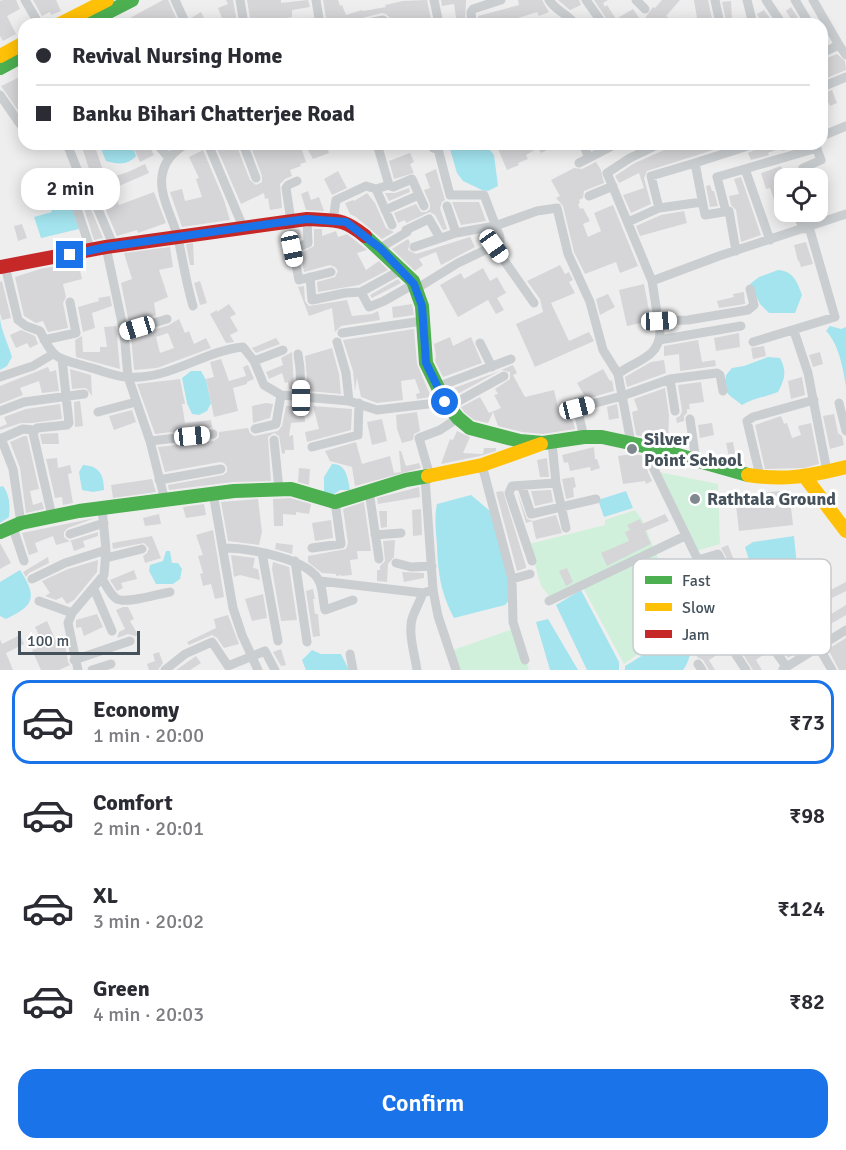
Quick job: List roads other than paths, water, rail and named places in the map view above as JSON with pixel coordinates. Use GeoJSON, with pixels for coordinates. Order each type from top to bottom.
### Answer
{"type":"FeatureCollection","features":[{"type":"Feature","properties":{"kind":"main road"},"geometry":{"type":"LineString","coordinates":[[75,18],[100,8],[132,0]]}},
{"type":"Feature","properties":{"kind":"main road"},"geometry":{"type":"LineString","coordinates":[[0,56],[18,46]]}},
{"type":"Feature","properties":{"kind":"main road"},"geometry":{"type":"LineString","coordinates":[[0,68],[18,58]]}},
{"type":"Feature","properties":{"kind":"main road"},"geometry":{"type":"LineString","coordinates":[[3,266],[110,247],[307,219],[333,220],[350,224],[380,248],[415,286],[422,306],[425,358],[437,387],[458,418],[470,428],[480,432],[547,443]]}},
{"type":"Feature","properties":{"kind":"main road"},"geometry":{"type":"LineString","coordinates":[[11,527],[52,516],[213,493],[295,490],[335,502],[406,480],[482,465],[547,443],[584,438],[602,437],[653,448],[745,475],[805,477],[846,467]]}},
{"type":"Feature","properties":{"kind":"main road"},"geometry":{"type":"LineString","coordinates":[[805,477],[846,531]]}},
{"type":"Feature","properties":{"kind":"street"},"geometry":{"type":"LineString","coordinates":[[25,0],[36,18]]}},
{"type":"Feature","properties":{"kind":"street"},"geometry":{"type":"LineString","coordinates":[[175,0],[183,18]]}},
{"type":"Feature","properties":{"kind":"street"},"geometry":{"type":"LineString","coordinates":[[240,0],[243,18]]}},
{"type":"Feature","properties":{"kind":"street"},"geometry":{"type":"LineString","coordinates":[[316,0],[318,18]]}},
{"type":"Feature","properties":{"kind":"street"},"geometry":{"type":"LineString","coordinates":[[434,0],[438,18]]}},
{"type":"Feature","properties":{"kind":"street"},"geometry":{"type":"LineString","coordinates":[[472,18],[473,9],[501,0]]}},
{"type":"Feature","properties":{"kind":"street"},"geometry":{"type":"LineString","coordinates":[[549,0],[555,8],[570,18]]}},
{"type":"Feature","properties":{"kind":"street"},"geometry":{"type":"LineString","coordinates":[[586,0],[599,18]]}},
{"type":"Feature","properties":{"kind":"street"},"geometry":{"type":"LineString","coordinates":[[636,0],[645,9]]}},
{"type":"Feature","properties":{"kind":"street"},"geometry":{"type":"LineString","coordinates":[[715,0],[719,18]]}},
{"type":"Feature","properties":{"kind":"street"},"geometry":{"type":"LineString","coordinates":[[747,0],[752,18]]}},
{"type":"Feature","properties":{"kind":"street"},"geometry":{"type":"LineString","coordinates":[[766,0],[778,18]]}},
{"type":"Feature","properties":{"kind":"street"},"geometry":{"type":"LineString","coordinates":[[795,0],[806,18]]}},
{"type":"Feature","properties":{"kind":"street"},"geometry":{"type":"LineString","coordinates":[[813,0],[823,18]]}},
{"type":"Feature","properties":{"kind":"street"},"geometry":{"type":"LineString","coordinates":[[828,26],[846,55]]}},
{"type":"Feature","properties":{"kind":"street"},"geometry":{"type":"LineString","coordinates":[[828,50],[839,45]]}},
{"type":"Feature","properties":{"kind":"street"},"geometry":{"type":"LineString","coordinates":[[828,84],[846,77]]}},
{"type":"Feature","properties":{"kind":"street"},"geometry":{"type":"LineString","coordinates":[[0,95],[18,121]]}},
{"type":"Feature","properties":{"kind":"street"},"geometry":{"type":"LineString","coordinates":[[828,134],[846,126]]}},
{"type":"Feature","properties":{"kind":"street"},"geometry":{"type":"LineString","coordinates":[[69,150],[81,179],[70,188],[91,251]]}},
{"type":"Feature","properties":{"kind":"street"},"geometry":{"type":"LineString","coordinates":[[162,150],[169,158]]}},
{"type":"Feature","properties":{"kind":"street"},"geometry":{"type":"LineString","coordinates":[[177,150],[163,169],[161,184],[178,237],[185,278],[193,306]]}},
{"type":"Feature","properties":{"kind":"street"},"geometry":{"type":"LineString","coordinates":[[211,150],[243,227]]}},
{"type":"Feature","properties":{"kind":"street"},"geometry":{"type":"LineString","coordinates":[[245,150],[256,178]]}},
{"type":"Feature","properties":{"kind":"street"},"geometry":{"type":"LineString","coordinates":[[379,150],[389,185]]}},
{"type":"Feature","properties":{"kind":"street"},"geometry":{"type":"LineString","coordinates":[[361,292],[369,307],[500,243],[484,195],[450,195],[438,150]]}},
{"type":"Feature","properties":{"kind":"street"},"geometry":{"type":"LineString","coordinates":[[588,150],[599,162],[613,186],[628,222],[652,281],[659,321],[659,340],[650,355],[618,374]]}},
{"type":"Feature","properties":{"kind":"street"},"geometry":{"type":"LineString","coordinates":[[599,162],[609,150]]}},
{"type":"Feature","properties":{"kind":"street"},"geometry":{"type":"LineString","coordinates":[[579,163],[599,162],[639,150]]}},
{"type":"Feature","properties":{"kind":"street"},"geometry":{"type":"LineString","coordinates":[[659,208],[651,176],[736,150]]}},
{"type":"Feature","properties":{"kind":"street"},"geometry":{"type":"LineString","coordinates":[[726,212],[717,177],[804,150]]}},
{"type":"Feature","properties":{"kind":"street"},"geometry":{"type":"LineString","coordinates":[[803,168],[821,160],[817,150]]}},
{"type":"Feature","properties":{"kind":"street"},"geometry":{"type":"LineString","coordinates":[[695,164],[705,215],[729,211],[736,251]]}},
{"type":"Feature","properties":{"kind":"street"},"geometry":{"type":"LineString","coordinates":[[745,169],[770,240]]}},
{"type":"Feature","properties":{"kind":"street"},"geometry":{"type":"LineString","coordinates":[[333,220],[335,203],[338,198],[366,186],[376,189],[389,185],[394,187],[411,179],[424,206]]}},
{"type":"Feature","properties":{"kind":"street"},"geometry":{"type":"LineString","coordinates":[[86,181],[110,247],[124,332],[128,377],[150,441],[165,501]]}},
{"type":"Feature","properties":{"kind":"street"},"geometry":{"type":"LineString","coordinates":[[291,221],[286,188],[297,181]]}},
{"type":"Feature","properties":{"kind":"street"},"geometry":{"type":"LineString","coordinates":[[589,196],[613,186]]}},
{"type":"Feature","properties":{"kind":"street"},"geometry":{"type":"LineString","coordinates":[[376,189],[392,225]]}},
{"type":"Feature","properties":{"kind":"street"},"geometry":{"type":"LineString","coordinates":[[385,210],[419,195]]}},
{"type":"Feature","properties":{"kind":"street"},"geometry":{"type":"LineString","coordinates":[[628,222],[659,208],[702,202]]}},
{"type":"Feature","properties":{"kind":"street"},"geometry":{"type":"LineString","coordinates":[[447,206],[456,233]]}},
{"type":"Feature","properties":{"kind":"street"},"geometry":{"type":"LineString","coordinates":[[414,247],[440,237],[495,226],[537,211],[557,207],[568,254],[590,302],[603,350],[618,374],[631,443]]}},
{"type":"Feature","properties":{"kind":"street"},"geometry":{"type":"LineString","coordinates":[[828,220],[844,215],[846,227]]}},
{"type":"Feature","properties":{"kind":"street"},"geometry":{"type":"LineString","coordinates":[[307,219],[308,243],[292,249],[299,280],[331,272]]}},
{"type":"Feature","properties":{"kind":"street"},"geometry":{"type":"LineString","coordinates":[[380,248],[407,232],[406,230],[429,219],[440,237]]}},
{"type":"Feature","properties":{"kind":"street"},"geometry":{"type":"LineString","coordinates":[[802,222],[836,317]]}},
{"type":"Feature","properties":{"kind":"street"},"geometry":{"type":"LineString","coordinates":[[652,281],[821,222]]}},
{"type":"Feature","properties":{"kind":"street"},"geometry":{"type":"LineString","coordinates":[[494,246],[534,303]]}},
{"type":"Feature","properties":{"kind":"street"},"geometry":{"type":"LineString","coordinates":[[3,266],[18,320],[38,330],[58,356],[70,420],[69,424],[33,430],[23,429],[1,438],[13,469],[11,527],[24,561]]}},
{"type":"Feature","properties":{"kind":"street"},"geometry":{"type":"LineString","coordinates":[[310,277],[312,300],[361,292],[401,270]]}},
{"type":"Feature","properties":{"kind":"street"},"geometry":{"type":"LineString","coordinates":[[659,321],[688,320],[748,310],[754,304],[750,289]]}},
{"type":"Feature","properties":{"kind":"street"},"geometry":{"type":"LineString","coordinates":[[44,340],[76,333],[70,302]]}},
{"type":"Feature","properties":{"kind":"street"},"geometry":{"type":"LineString","coordinates":[[753,342],[846,313]]}},
{"type":"Feature","properties":{"kind":"street"},"geometry":{"type":"LineString","coordinates":[[124,332],[167,319]]}},
{"type":"Feature","properties":{"kind":"street"},"geometry":{"type":"LineString","coordinates":[[342,333],[422,321]]}},
{"type":"Feature","properties":{"kind":"street"},"geometry":{"type":"LineString","coordinates":[[659,340],[741,326]]}},
{"type":"Feature","properties":{"kind":"street"},"geometry":{"type":"LineString","coordinates":[[794,331],[808,373],[827,471]]}},
{"type":"Feature","properties":{"kind":"street"},"geometry":{"type":"LineString","coordinates":[[312,447],[358,435],[354,402],[337,342]]}},
{"type":"Feature","properties":{"kind":"street"},"geometry":{"type":"LineString","coordinates":[[480,343],[492,367]]}},
{"type":"Feature","properties":{"kind":"street"},"geometry":{"type":"LineString","coordinates":[[0,377],[58,356],[128,377],[167,373],[241,347],[254,361],[264,385],[281,395],[354,402],[377,410],[447,404],[504,376]]}},
{"type":"Feature","properties":{"kind":"street"},"geometry":{"type":"LineString","coordinates":[[254,361],[283,350]]}},
{"type":"Feature","properties":{"kind":"street"},"geometry":{"type":"LineString","coordinates":[[298,354],[301,398]]}},
{"type":"Feature","properties":{"kind":"street"},"geometry":{"type":"LineString","coordinates":[[437,387],[511,359]]}},
{"type":"Feature","properties":{"kind":"street"},"geometry":{"type":"LineString","coordinates":[[584,438],[577,408],[622,396],[670,379],[719,373],[723,391]]}},
{"type":"Feature","properties":{"kind":"street"},"geometry":{"type":"LineString","coordinates":[[670,379],[675,411]]}},
{"type":"Feature","properties":{"kind":"street"},"geometry":{"type":"LineString","coordinates":[[0,411],[24,402],[84,394]]}},
{"type":"Feature","properties":{"kind":"street"},"geometry":{"type":"LineString","coordinates":[[255,429],[277,423],[281,395]]}},
{"type":"Feature","properties":{"kind":"street"},"geometry":{"type":"LineString","coordinates":[[760,476],[747,422],[753,417],[814,400]]}},
{"type":"Feature","properties":{"kind":"street"},"geometry":{"type":"LineString","coordinates":[[98,412],[136,402]]}},
{"type":"Feature","properties":{"kind":"street"},"geometry":{"type":"LineString","coordinates":[[839,404],[846,431]]}},
{"type":"Feature","properties":{"kind":"street"},"geometry":{"type":"LineString","coordinates":[[456,670],[438,616],[433,590],[428,476],[419,438],[440,430],[458,418]]}},
{"type":"Feature","properties":{"kind":"street"},"geometry":{"type":"LineString","coordinates":[[690,419],[696,460]]}},
{"type":"Feature","properties":{"kind":"street"},"geometry":{"type":"LineString","coordinates":[[33,430],[52,516]]}},
{"type":"Feature","properties":{"kind":"street"},"geometry":{"type":"LineString","coordinates":[[150,441],[213,434]]}},
{"type":"Feature","properties":{"kind":"street"},"geometry":{"type":"LineString","coordinates":[[274,440],[279,489]]}},
{"type":"Feature","properties":{"kind":"street"},"geometry":{"type":"LineString","coordinates":[[547,443],[566,528]]}},
{"type":"Feature","properties":{"kind":"street"},"geometry":{"type":"LineString","coordinates":[[653,448],[651,463],[697,559]]}},
{"type":"Feature","properties":{"kind":"street"},"geometry":{"type":"LineString","coordinates":[[482,465],[512,579],[513,622],[525,660]]}},
{"type":"Feature","properties":{"kind":"street"},"geometry":{"type":"LineString","coordinates":[[159,480],[222,469]]}},
{"type":"Feature","properties":{"kind":"street"},"geometry":{"type":"LineString","coordinates":[[532,561],[509,494],[512,486],[556,483]]}},
{"type":"Feature","properties":{"kind":"street"},"geometry":{"type":"LineString","coordinates":[[522,487],[531,514],[596,499]]}},
{"type":"Feature","properties":{"kind":"street"},"geometry":{"type":"LineString","coordinates":[[369,491],[379,559]]}},
{"type":"Feature","properties":{"kind":"street"},"geometry":{"type":"LineString","coordinates":[[213,493],[232,608],[258,670]]}},
{"type":"Feature","properties":{"kind":"street"},"geometry":{"type":"LineString","coordinates":[[312,548],[341,544],[335,502]]}},
{"type":"Feature","properties":{"kind":"street"},"geometry":{"type":"LineString","coordinates":[[102,508],[106,554],[102,579],[72,613],[68,623],[74,666],[130,641]]}},
{"type":"Feature","properties":{"kind":"street"},"geometry":{"type":"LineString","coordinates":[[70,534],[104,523]]}},
{"type":"Feature","properties":{"kind":"street"},"geometry":{"type":"LineString","coordinates":[[375,535],[401,533]]}},
{"type":"Feature","properties":{"kind":"street"},"geometry":{"type":"LineString","coordinates":[[637,559],[685,536]]}},
{"type":"Feature","properties":{"kind":"street"},"geometry":{"type":"LineString","coordinates":[[223,548],[246,549],[295,561],[320,581],[423,593],[433,590]]}},
{"type":"Feature","properties":{"kind":"street"},"geometry":{"type":"LineString","coordinates":[[32,579],[65,563],[142,549]]}},
{"type":"Feature","properties":{"kind":"street"},"geometry":{"type":"LineString","coordinates":[[262,553],[278,641]]}},
{"type":"Feature","properties":{"kind":"street"},"geometry":{"type":"LineString","coordinates":[[701,559],[718,554],[720,559]]}},
{"type":"Feature","properties":{"kind":"street"},"geometry":{"type":"LineString","coordinates":[[295,561],[307,642]]}},
{"type":"Feature","properties":{"kind":"street"},"geometry":{"type":"LineString","coordinates":[[549,601],[633,561]]}},
{"type":"Feature","properties":{"kind":"street"},"geometry":{"type":"LineString","coordinates":[[396,563],[411,567],[432,566]]}},
{"type":"Feature","properties":{"kind":"street"},"geometry":{"type":"LineString","coordinates":[[512,579],[530,573]]}},
{"type":"Feature","properties":{"kind":"street"},"geometry":{"type":"LineString","coordinates":[[102,579],[113,595],[119,599],[170,592]]}},
{"type":"Feature","properties":{"kind":"street"},"geometry":{"type":"LineString","coordinates":[[320,581],[325,610],[353,600]]}},
{"type":"Feature","properties":{"kind":"street"},"geometry":{"type":"LineString","coordinates":[[94,589],[112,631]]}},
{"type":"Feature","properties":{"kind":"street"},"geometry":{"type":"LineString","coordinates":[[417,670],[411,628],[413,616],[423,593]]}},
{"type":"Feature","properties":{"kind":"street"},"geometry":{"type":"LineString","coordinates":[[39,601],[72,613]]}},
{"type":"Feature","properties":{"kind":"street"},"geometry":{"type":"LineString","coordinates":[[831,639],[846,630]]}},
{"type":"Feature","properties":{"kind":"street"},"geometry":{"type":"LineString","coordinates":[[168,669],[185,654],[212,642],[228,666],[265,651],[275,670]]}},
{"type":"Feature","properties":{"kind":"street"},"geometry":{"type":"LineString","coordinates":[[350,654],[353,670]]}},
{"type":"Feature","properties":{"kind":"street"},"geometry":{"type":"LineString","coordinates":[[736,655],[746,670]]}},
{"type":"Feature","properties":{"kind":"street"},"geometry":{"type":"LineString","coordinates":[[775,655],[783,668],[804,655]]}},
{"type":"Feature","properties":{"kind":"street"},"geometry":{"type":"LineString","coordinates":[[825,655],[832,670]]}},
{"type":"Feature","properties":{"kind":"street"},"geometry":{"type":"LineString","coordinates":[[92,670],[111,664]]}},
{"type":"Feature","properties":{"kind":"water"},"geometry":{"type":"Polygon","coordinates":[[[101,150],[134,150],[136,156],[125,163],[106,161],[101,150]]]}},
{"type":"Feature","properties":{"kind":"water"},"geometry":{"type":"Polygon","coordinates":[[[450,150],[490,150],[494,155],[498,186],[488,191],[482,190],[463,181],[457,173],[450,150]]]}},
{"type":"Feature","properties":{"kind":"water"},"geometry":{"type":"Polygon","coordinates":[[[67,192],[79,229],[41,238],[34,217],[52,212],[46,199],[67,192]]]}},
{"type":"Feature","properties":{"kind":"water"},"geometry":{"type":"Polygon","coordinates":[[[778,270],[791,275],[802,295],[795,313],[769,313],[760,304],[750,284],[759,277],[778,270]]]}},
{"type":"Feature","properties":{"kind":"water"},"geometry":{"type":"Polygon","coordinates":[[[0,321],[12,357],[7,366],[0,370],[0,321]]]}},
{"type":"Feature","properties":{"kind":"water"},"geometry":{"type":"Polygon","coordinates":[[[830,326],[841,329],[846,327],[846,386],[837,350],[826,331],[830,326]]]}},
{"type":"Feature","properties":{"kind":"water"},"geometry":{"type":"Polygon","coordinates":[[[768,357],[780,358],[784,367],[784,379],[778,392],[742,405],[724,388],[726,375],[732,368],[768,357]]]}},
{"type":"Feature","properties":{"kind":"water"},"geometry":{"type":"Polygon","coordinates":[[[191,371],[201,371],[206,380],[211,403],[207,411],[199,415],[192,414],[187,403],[182,378],[191,371]]]}},
{"type":"Feature","properties":{"kind":"water"},"geometry":{"type":"Polygon","coordinates":[[[332,464],[337,464],[343,469],[350,490],[340,490],[331,496],[324,493],[324,477],[332,464]]]}},
{"type":"Feature","properties":{"kind":"water"},"geometry":{"type":"Polygon","coordinates":[[[83,465],[93,467],[100,472],[104,490],[93,492],[82,490],[79,472],[83,465]]]}},
{"type":"Feature","properties":{"kind":"water"},"geometry":{"type":"Polygon","coordinates":[[[3,486],[9,501],[9,517],[0,523],[0,487],[3,486]]]}},
{"type":"Feature","properties":{"kind":"water"},"geometry":{"type":"Polygon","coordinates":[[[626,491],[633,508],[604,517],[598,500],[626,491]]]}},
{"type":"Feature","properties":{"kind":"water"},"geometry":{"type":"Polygon","coordinates":[[[471,495],[490,511],[513,596],[505,605],[454,618],[443,592],[439,574],[436,509],[437,504],[471,495]]]}},
{"type":"Feature","properties":{"kind":"water"},"geometry":{"type":"Polygon","coordinates":[[[794,536],[796,559],[749,559],[745,547],[753,542],[794,536]]]}},
{"type":"Feature","properties":{"kind":"water"},"geometry":{"type":"Polygon","coordinates":[[[166,551],[170,551],[172,563],[178,563],[182,569],[180,579],[173,584],[156,584],[149,571],[150,565],[163,561],[166,551]]]}},
{"type":"Feature","properties":{"kind":"water"},"geometry":{"type":"Polygon","coordinates":[[[20,570],[31,594],[30,600],[23,609],[6,619],[0,616],[0,582],[20,570]]]}},
{"type":"Feature","properties":{"kind":"water"},"geometry":{"type":"Polygon","coordinates":[[[581,590],[619,662],[619,670],[587,670],[556,605],[581,590]]]}},
{"type":"Feature","properties":{"kind":"water"},"geometry":{"type":"Polygon","coordinates":[[[548,619],[578,670],[550,670],[536,622],[548,619]]]}},
{"type":"Feature","properties":{"kind":"water"},"geometry":{"type":"Polygon","coordinates":[[[312,650],[321,654],[341,654],[349,670],[306,670],[302,660],[312,650]]]}},
{"type":"Feature","properties":{"kind":"water"},"geometry":{"type":"Polygon","coordinates":[[[642,655],[689,655],[683,670],[625,670],[625,666],[642,655]]]}},
{"type":"Feature","properties":{"kind":"place","name":"Silver Point School"},"geometry":{"type":"Point","coordinates":[632,449]}},
{"type":"Feature","properties":{"kind":"place","name":"Rathtala Ground"},"geometry":{"type":"Point","coordinates":[695,499]}}]}
